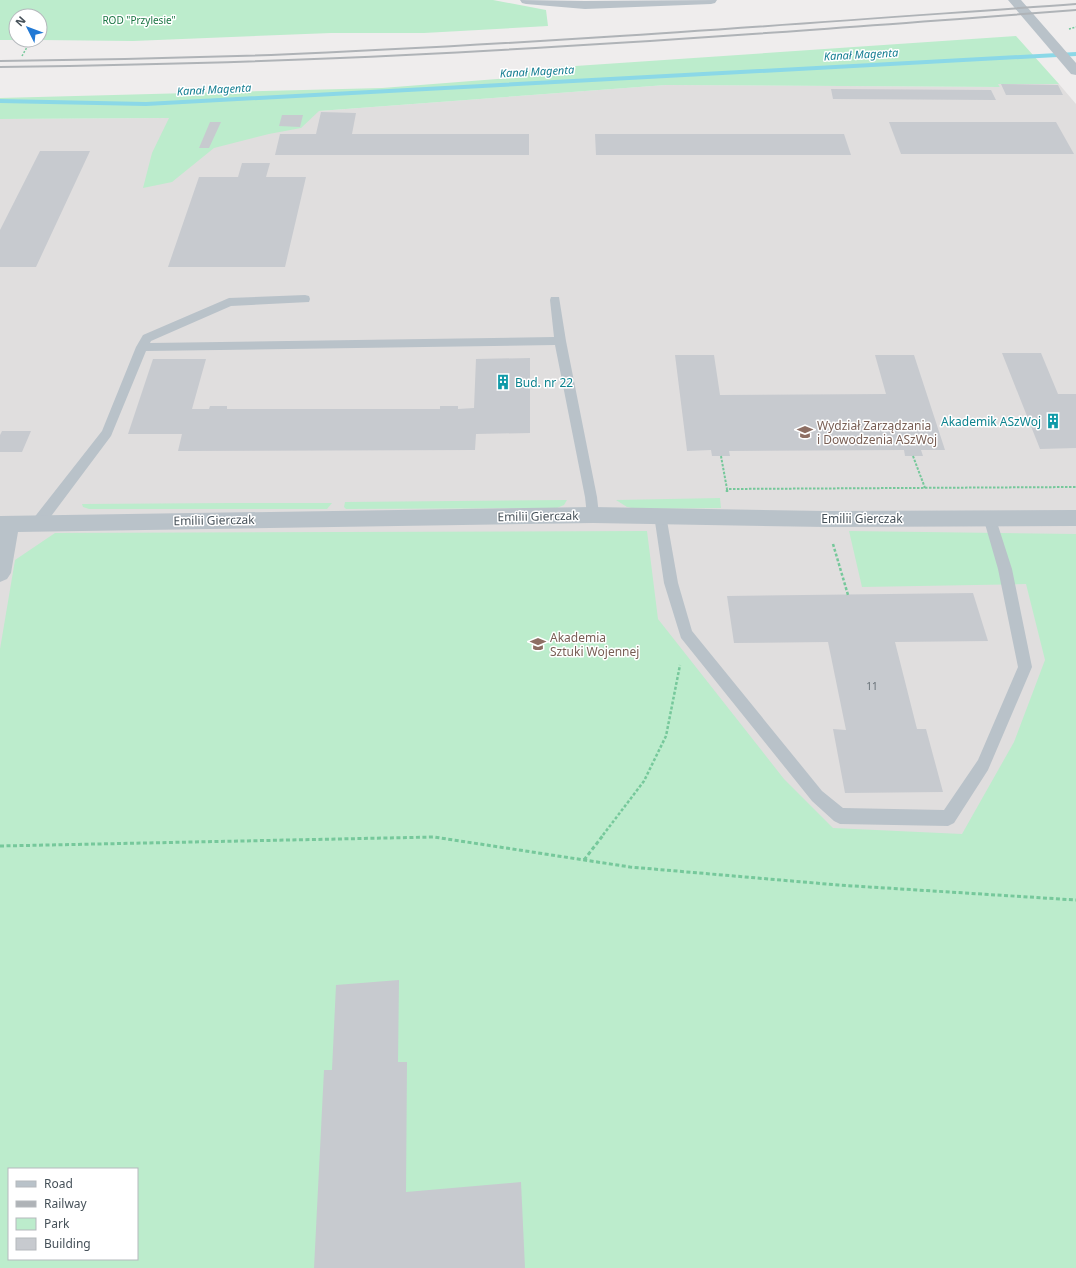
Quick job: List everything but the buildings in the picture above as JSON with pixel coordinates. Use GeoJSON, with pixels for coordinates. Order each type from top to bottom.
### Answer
{"type":"FeatureCollection","features":[{"type":"Feature","properties":{"kind":"street"},"geometry":{"type":"LineString","coordinates":[[526,0],[585,5],[711,0]]}},
{"type":"Feature","properties":{"kind":"street"},"geometry":{"type":"LineString","coordinates":[[1014,0],[1076,71]]}},
{"type":"Feature","properties":{"kind":"street","name":"Emilii Gierczak"},"geometry":{"type":"LineString","coordinates":[[5,524],[593,515],[826,518],[1076,518]]}},
{"type":"Feature","properties":{"kind":"street"},"geometry":{"type":"LineString","coordinates":[[0,573],[5,524]]}},
{"type":"Feature","properties":{"kind":"lane"},"geometry":{"type":"LineString","coordinates":[[38,523],[107,433],[147,338],[229,302],[305,299]]}},
{"type":"Feature","properties":{"kind":"lane"},"geometry":{"type":"LineString","coordinates":[[555,300],[560,341],[591,496],[593,515]]}},
{"type":"Feature","properties":{"kind":"lane"},"geometry":{"type":"LineString","coordinates":[[142,347],[560,341]]}},
{"type":"Feature","properties":{"kind":"lane"},"geometry":{"type":"LineString","coordinates":[[660,515],[671,583],[686,634],[817,796],[840,816],[948,818],[983,765],[1025,666],[1005,570],[989,517]]}},
{"type":"Feature","properties":{"kind":"path"},"geometry":{"type":"LineString","coordinates":[[22,55],[26,48]]}},
{"type":"Feature","properties":{"kind":"path"},"geometry":{"type":"LineString","coordinates":[[721,456],[727,489]]}},
{"type":"Feature","properties":{"kind":"path"},"geometry":{"type":"LineString","coordinates":[[913,456],[925,488]]}},
{"type":"Feature","properties":{"kind":"path"},"geometry":{"type":"LineString","coordinates":[[584,860],[644,781],[666,736],[686,634]]}},
{"type":"Feature","properties":{"kind":"path"},"geometry":{"type":"LineString","coordinates":[[0,846],[434,837],[630,867],[838,885],[1076,900]]}},
{"type":"Feature","properties":{"kind":"shaded area","name":"Akademia Sztuki Wojennej"},"geometry":{"type":"Polygon","coordinates":[[[997,84],[1059,84],[1076,104],[1076,1268],[0,1268],[0,119],[170,118],[319,111],[666,85],[1000,87],[997,84]]]}},
{"type":"Feature","properties":{"kind":"green space","name":"ROD \"Przylesie\""},"geometry":{"type":"Polygon","coordinates":[[[0,0],[493,0],[546,10],[548,26],[424,33],[331,33],[133,41],[48,40],[48,8],[8,8],[8,40],[0,40],[0,0]]]}},
{"type":"Feature","properties":{"kind":"green space"},"geometry":{"type":"Polygon","coordinates":[[[1016,36],[1059,84],[998,84],[1000,87],[666,85],[319,111],[301,128],[269,134],[214,148],[172,182],[143,188],[152,153],[169,118],[0,119],[0,98],[382,88],[524,77],[531,69],[1016,36]]]}},
{"type":"Feature","properties":{"kind":"green space"},"geometry":{"type":"Polygon","coordinates":[[[720,498],[721,508],[637,509],[627,507],[616,500],[720,498]]]}},
{"type":"Feature","properties":{"kind":"green space"},"geometry":{"type":"Polygon","coordinates":[[[567,500],[564,505],[557,508],[346,509],[344,507],[345,502],[567,500]]]}},
{"type":"Feature","properties":{"kind":"green space"},"geometry":{"type":"Polygon","coordinates":[[[332,503],[327,509],[89,509],[83,507],[82,504],[332,503]]]}},
{"type":"Feature","properties":{"kind":"green space"},"geometry":{"type":"Polygon","coordinates":[[[647,531],[658,619],[784,779],[833,828],[962,834],[1014,742],[1045,660],[1026,584],[862,587],[849,531],[1076,534],[1076,1268],[0,1268],[0,649],[15,560],[55,533],[647,531]]]}},
{"type":"Feature","properties":{"kind":"waterway","name":"Kanał Magenta"},"geometry":{"type":"LineString","coordinates":[[0,101],[146,104],[1076,54]]}},
{"type":"Feature","properties":{"kind":"railway"},"geometry":{"type":"LineString","coordinates":[[0,61],[271,55],[472,45],[1076,4]]}},
{"type":"Feature","properties":{"kind":"railway"},"geometry":{"type":"LineString","coordinates":[[0,67],[254,61],[490,51],[741,35],[1076,10]]}},
{"type":"Feature","properties":{"kind":"place","name":"Bud. nr 22"},"geometry":{"type":"Point","coordinates":[503,382]}},
{"type":"Feature","properties":{"kind":"place","name":"Akademik ASzWoj"},"geometry":{"type":"Point","coordinates":[1053,421]}},
{"type":"Feature","properties":{"kind":"place","name":"Wydział Zarządzania i Dowodzenia ASzWoj"},"geometry":{"type":"Point","coordinates":[805,432]}},
{"type":"Feature","properties":{"kind":"place","name":"Akademia Sztuki Wojennej"},"geometry":{"type":"Point","coordinates":[538,644]}}]}
